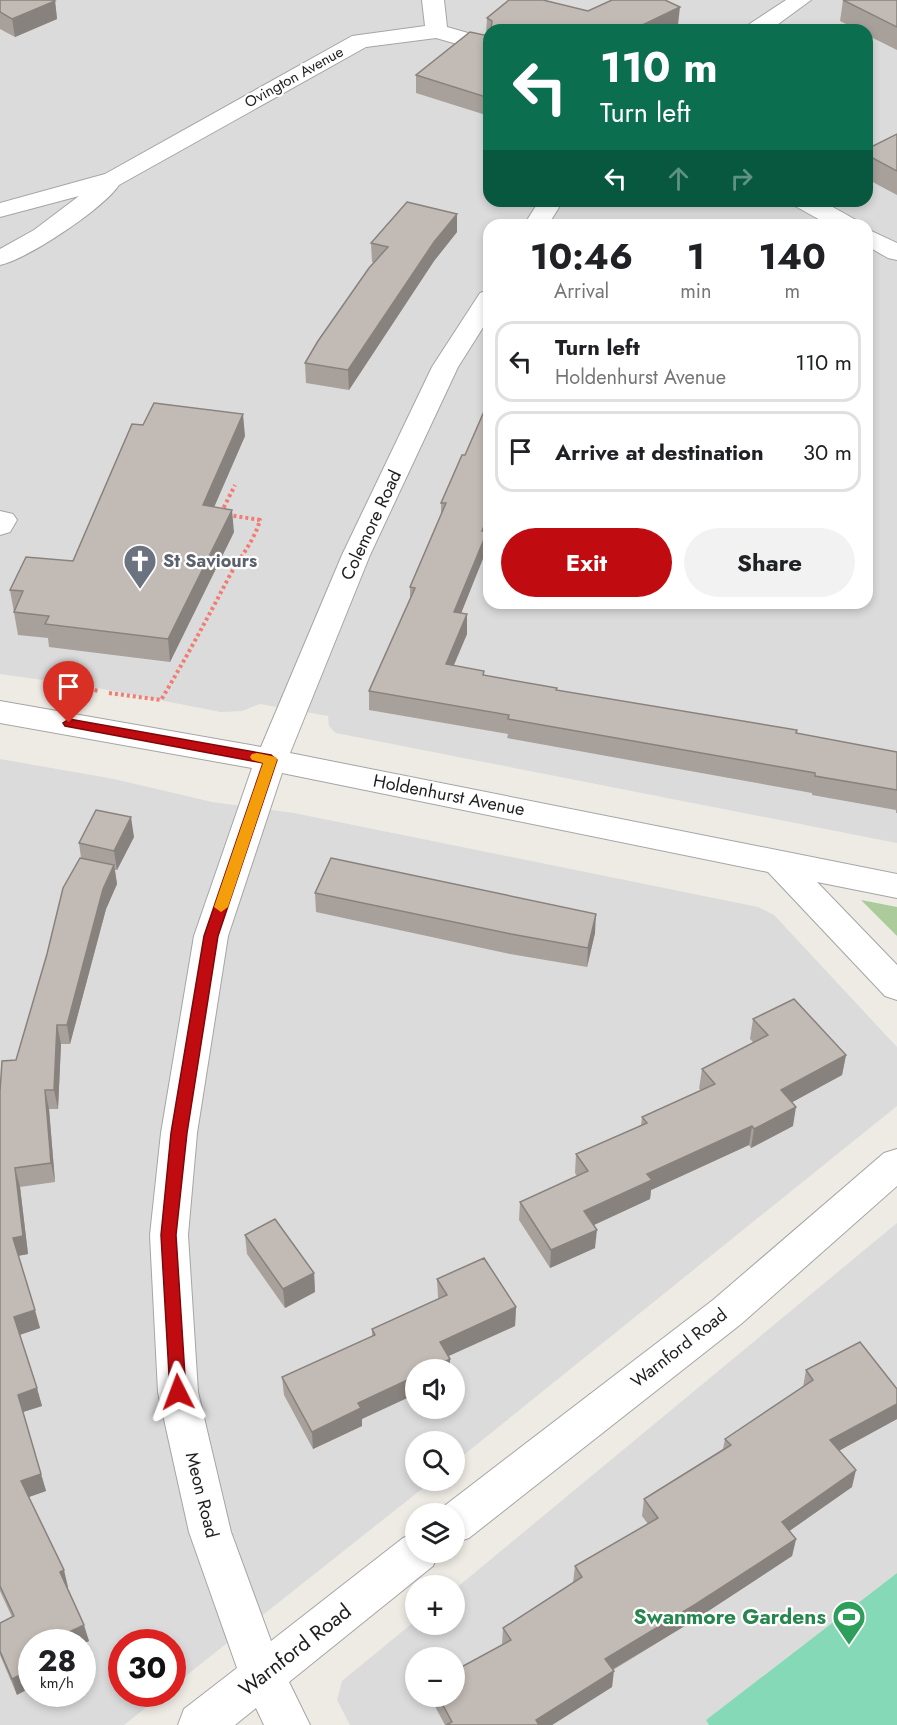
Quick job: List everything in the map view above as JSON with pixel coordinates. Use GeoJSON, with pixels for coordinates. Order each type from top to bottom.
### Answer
{"type":"FeatureCollection","features":[{"type":"Feature","properties":{"kind":"street"},"geometry":{"type":"LineString","coordinates":[[433,0],[437,31]]}},
{"type":"Feature","properties":{"kind":"street"},"geometry":{"type":"LineString","coordinates":[[765,24],[800,0]]}},
{"type":"Feature","properties":{"kind":"street","name":"Ovington Avenue"},"geometry":{"type":"LineString","coordinates":[[0,258],[13,253],[69,217],[113,179],[360,41],[437,31],[483,44]]}},
{"type":"Feature","properties":{"kind":"street","name":"Ovington Avenue"},"geometry":{"type":"LineString","coordinates":[[0,210],[113,179]]}},
{"type":"Feature","properties":{"kind":"street"},"geometry":{"type":"LineString","coordinates":[[815,207],[836,219]]}},
{"type":"Feature","properties":{"kind":"street"},"geometry":{"type":"LineString","coordinates":[[873,239],[897,253]]}},
{"type":"Feature","properties":{"kind":"street","name":"Colemore Road"},"geometry":{"type":"LineString","coordinates":[[271,760],[356,555],[445,367],[483,307]]}},
{"type":"Feature","properties":{"kind":"street"},"geometry":{"type":"LineString","coordinates":[[0,520],[3,520],[0,526]]}},
{"type":"Feature","properties":{"kind":"street","name":"Holdenhurst Avenue"},"geometry":{"type":"LineString","coordinates":[[0,712],[271,760],[897,886]]}},
{"type":"Feature","properties":{"kind":"street","name":"Meon Road"},"geometry":{"type":"LineString","coordinates":[[271,760],[211,936],[179,1133],[169,1235],[178,1392],[210,1532],[262,1675],[288,1725]]}},
{"type":"Feature","properties":{"kind":"street"},"geometry":{"type":"LineString","coordinates":[[777,861],[897,987]]}},
{"type":"Feature","properties":{"kind":"street","name":"Warnford Road"},"geometry":{"type":"LineString","coordinates":[[465,1515],[727,1312],[897,1164]]}},
{"type":"Feature","properties":{"kind":"street","name":"Warnford Road"},"geometry":{"type":"LineString","coordinates":[[200,1725],[405,1562]]}},
{"type":"Feature","properties":{"kind":"path"},"geometry":{"type":"LineString","coordinates":[[47,719],[65,684],[106,693],[161,700],[231,574],[254,540],[260,520],[220,514],[235,485]]}},
{"type":"Feature","properties":{"kind":"shaded area"},"geometry":{"type":"Polygon","coordinates":[[[0,0],[897,0],[897,843],[336,733],[329,726],[328,716],[260,704],[242,711],[221,712],[92,687],[0,674],[0,0]]]}},
{"type":"Feature","properties":{"kind":"shaded area"},"geometry":{"type":"Polygon","coordinates":[[[0,759],[114,779],[212,802],[294,813],[758,907],[774,915],[897,1047],[897,1106],[465,1454],[465,1431],[405,1431],[405,1491],[419,1491],[186,1676],[186,1629],[108,1629],[108,1707],[147,1707],[124,1725],[0,1725],[0,759]]]}},
{"type":"Feature","properties":{"kind":"shaded area"},"geometry":{"type":"Polygon","coordinates":[[[897,1223],[897,1573],[706,1720],[709,1725],[350,1725],[337,1700],[342,1681],[405,1629],[405,1635],[465,1635],[465,1581],[897,1223]]]}},
{"type":"Feature","properties":{"kind":"green space"},"geometry":{"type":"Polygon","coordinates":[[[861,900],[897,907],[897,936],[861,900]]]}},
{"type":"Feature","properties":{"kind":"green space","name":"Swanmore Gardens"},"geometry":{"type":"Polygon","coordinates":[[[897,1573],[897,1725],[709,1725],[706,1720],[897,1573]]]}},
{"type":"Feature","properties":{"kind":"building"},"geometry":{"type":"Polygon","coordinates":[[[0,0],[55,1],[12,19],[0,12],[0,0]]]}},
{"type":"Feature","properties":{"kind":"building"},"geometry":{"type":"Polygon","coordinates":[[[509,0],[543,0],[588,11],[612,0],[665,0],[680,7],[645,24],[492,24],[492,21],[487,18],[509,0]]]}},
{"type":"Feature","properties":{"kind":"building"},"geometry":{"type":"Polygon","coordinates":[[[843,0],[897,0],[897,27],[843,0]]]}},
{"type":"Feature","properties":{"kind":"building"},"geometry":{"type":"Polygon","coordinates":[[[470,32],[483,35],[483,96],[416,75],[470,32]]]}},
{"type":"Feature","properties":{"kind":"building"},"geometry":{"type":"Polygon","coordinates":[[[897,134],[897,171],[873,158],[873,146],[897,134]]]}},
{"type":"Feature","properties":{"kind":"building"},"geometry":{"type":"Polygon","coordinates":[[[407,202],[457,214],[434,242],[348,370],[305,363],[369,268],[388,247],[371,243],[407,202]]]}},
{"type":"Feature","properties":{"kind":"building"},"geometry":{"type":"Polygon","coordinates":[[[154,403],[243,414],[203,505],[232,510],[168,639],[45,624],[49,616],[14,612],[23,591],[10,590],[26,557],[73,561],[132,424],[143,425],[154,403]]]}},
{"type":"Feature","properties":{"kind":"building"},"geometry":{"type":"Polygon","coordinates":[[[483,414],[483,542],[454,612],[467,614],[446,664],[484,671],[483,675],[557,688],[556,690],[797,730],[796,733],[897,752],[897,790],[815,776],[815,773],[508,719],[509,715],[369,691],[415,588],[410,587],[446,503],[441,503],[462,455],[465,455],[483,414]]]}},
{"type":"Feature","properties":{"kind":"building"},"geometry":{"type":"Polygon","coordinates":[[[96,810],[131,817],[114,851],[79,843],[96,810]]]}},
{"type":"Feature","properties":{"kind":"building"},"geometry":{"type":"Polygon","coordinates":[[[80,858],[114,865],[103,889],[67,1025],[57,1025],[54,1090],[45,1090],[51,1163],[15,1168],[23,1236],[13,1238],[35,1310],[14,1317],[37,1388],[18,1395],[41,1474],[21,1481],[64,1570],[60,1572],[84,1625],[76,1629],[18,1629],[18,1676],[12,1679],[0,1651],[0,1623],[14,1616],[0,1586],[0,1092],[2,1061],[16,1060],[47,954],[63,888],[80,858]]]}},
{"type":"Feature","properties":{"kind":"building"},"geometry":{"type":"Polygon","coordinates":[[[331,858],[596,914],[588,948],[315,893],[331,858]]]}},
{"type":"Feature","properties":{"kind":"building"},"geometry":{"type":"Polygon","coordinates":[[[794,999],[846,1055],[781,1090],[796,1107],[754,1129],[752,1126],[647,1174],[652,1180],[584,1211],[597,1230],[551,1250],[520,1202],[588,1171],[576,1154],[647,1123],[642,1117],[715,1084],[702,1069],[768,1035],[753,1019],[794,999]]]}},
{"type":"Feature","properties":{"kind":"building"},"geometry":{"type":"Polygon","coordinates":[[[275,1219],[314,1273],[283,1289],[245,1235],[275,1219]]]}},
{"type":"Feature","properties":{"kind":"building"},"geometry":{"type":"Polygon","coordinates":[[[484,1258],[516,1307],[440,1342],[450,1359],[405,1359],[405,1381],[358,1403],[361,1408],[312,1432],[282,1377],[375,1335],[372,1329],[447,1295],[437,1279],[484,1258]]]}},
{"type":"Feature","properties":{"kind":"building"},"geometry":{"type":"Polygon","coordinates":[[[860,1342],[897,1389],[897,1404],[830,1440],[856,1470],[782,1522],[796,1539],[696,1604],[605,1659],[614,1671],[536,1720],[539,1725],[446,1725],[452,1722],[444,1707],[465,1707],[465,1665],[511,1640],[503,1628],[582,1577],[575,1566],[658,1518],[644,1499],[731,1445],[725,1439],[813,1380],[806,1370],[860,1342]]]}},
{"type":"Feature","properties":{"kind":"slow traffic"},"geometry":{"type":"LineString","coordinates":[[221,907],[271,760],[257,757]]}},
{"type":"Feature","properties":{"kind":"place","name":"St Saviours"},"geometry":{"type":"Point","coordinates":[140,590]}},
{"type":"Feature","properties":{"kind":"place","name":"Swanmore Gardens"},"geometry":{"type":"Point","coordinates":[849,1646]}},
{"type":"Feature","properties":{"kind":"route"},"geometry":{"type":"LineString","coordinates":[[69,723],[271,760],[211,936],[190,1057],[179,1133],[169,1235],[178,1392]]}}]}
